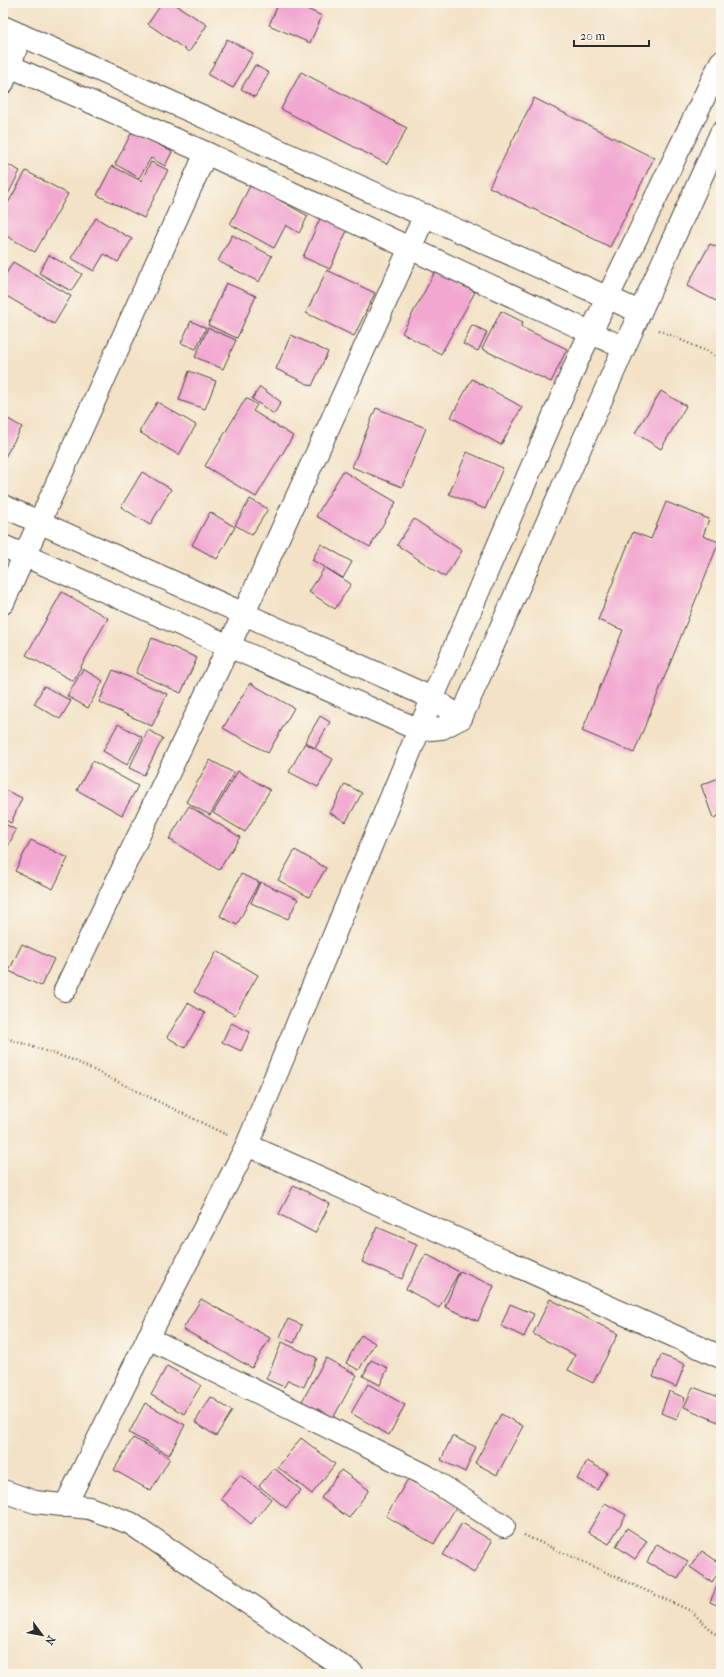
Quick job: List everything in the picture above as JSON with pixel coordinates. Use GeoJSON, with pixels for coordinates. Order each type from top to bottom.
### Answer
{"type":"FeatureCollection","features":[{"type":"Feature","properties":{"kind":"street"},"geometry":{"type":"LineString","coordinates":[[624,348],[206,153],[5,70],[12,31],[608,298],[638,316]]}},
{"type":"Feature","properties":{"kind":"street"},"geometry":{"type":"LineString","coordinates":[[65,1506],[148,1338],[247,1145],[432,698],[578,359],[721,62]]}},
{"type":"Feature","properties":{"kind":"street"},"geometry":{"type":"LineString","coordinates":[[3,546],[419,730],[442,728],[461,718],[638,316],[721,133]]}},
{"type":"Feature","properties":{"kind":"street"},"geometry":{"type":"LineString","coordinates":[[3,602],[206,153]]}},
{"type":"Feature","properties":{"kind":"street"},"geometry":{"type":"LineString","coordinates":[[65,990],[229,646],[424,215]]}},
{"type":"Feature","properties":{"kind":"street"},"geometry":{"type":"LineString","coordinates":[[3,506],[432,698],[461,718]]}},
{"type":"Feature","properties":{"kind":"street"},"geometry":{"type":"LineString","coordinates":[[247,1145],[721,1357]]}},
{"type":"Feature","properties":{"kind":"street"},"geometry":{"type":"LineString","coordinates":[[148,1338],[425,1475],[504,1526]]}},
{"type":"Feature","properties":{"kind":"street"},"geometry":{"type":"LineString","coordinates":[[3,1491],[35,1502],[88,1508],[130,1523],[353,1674]]}},
{"type":"Feature","properties":{"kind":"path"},"geometry":{"type":"LineString","coordinates":[[638,316],[721,358]]}},
{"type":"Feature","properties":{"kind":"path"},"geometry":{"type":"LineString","coordinates":[[3,1037],[73,1060],[247,1145]]}},
{"type":"Feature","properties":{"kind":"path"},"geometry":{"type":"LineString","coordinates":[[504,1526],[691,1611],[721,1639]]}},
{"type":"Feature","properties":{"kind":"building"},"geometry":{"type":"Polygon","coordinates":[[[162,3],[173,3],[207,25],[189,52],[148,24],[162,3]]]}},
{"type":"Feature","properties":{"kind":"building"},"geometry":{"type":"Polygon","coordinates":[[[279,3],[294,3],[322,16],[310,43],[269,25],[279,3]]]}},
{"type":"Feature","properties":{"kind":"building"},"geometry":{"type":"Polygon","coordinates":[[[227,39],[253,53],[233,88],[208,75],[227,39]]]}},
{"type":"Feature","properties":{"kind":"building"},"geometry":{"type":"Polygon","coordinates":[[[255,65],[269,73],[255,97],[241,89],[255,65]]]}},
{"type":"Feature","properties":{"kind":"building"},"geometry":{"type":"Polygon","coordinates":[[[301,72],[407,128],[387,164],[281,109],[301,72]]]}},
{"type":"Feature","properties":{"kind":"building"},"geometry":{"type":"Polygon","coordinates":[[[534,98],[654,158],[610,247],[489,187],[534,98]]]}},
{"type":"Feature","properties":{"kind":"building"},"geometry":{"type":"Polygon","coordinates":[[[133,130],[172,152],[165,166],[151,158],[139,178],[115,164],[133,130]]]}},
{"type":"Feature","properties":{"kind":"building"},"geometry":{"type":"Polygon","coordinates":[[[151,162],[168,170],[144,218],[97,195],[112,166],[141,181],[151,162]]]}},
{"type":"Feature","properties":{"kind":"building"},"geometry":{"type":"Polygon","coordinates":[[[5,163],[20,171],[3,204],[3,168],[5,163]]]}},
{"type":"Feature","properties":{"kind":"building"},"geometry":{"type":"Polygon","coordinates":[[[26,171],[68,194],[35,252],[3,234],[3,212],[26,171]]]}},
{"type":"Feature","properties":{"kind":"building"},"geometry":{"type":"Polygon","coordinates":[[[251,184],[308,216],[299,233],[286,225],[274,248],[230,224],[251,184]]]}},
{"type":"Feature","properties":{"kind":"building"},"geometry":{"type":"Polygon","coordinates":[[[322,214],[349,226],[330,269],[303,257],[322,214]]]}},
{"type":"Feature","properties":{"kind":"building"},"geometry":{"type":"Polygon","coordinates":[[[96,218],[132,239],[118,262],[104,254],[94,271],[71,258],[96,218]]]}},
{"type":"Feature","properties":{"kind":"building"},"geometry":{"type":"Polygon","coordinates":[[[232,235],[272,256],[259,282],[218,261],[232,235]]]}},
{"type":"Feature","properties":{"kind":"building"},"geometry":{"type":"Polygon","coordinates":[[[710,244],[721,249],[721,292],[716,301],[687,286],[710,244]]]}},
{"type":"Feature","properties":{"kind":"building"},"geometry":{"type":"Polygon","coordinates":[[[49,255],[82,274],[71,291],[39,273],[49,255]]]}},
{"type":"Feature","properties":{"kind":"building"},"geometry":{"type":"Polygon","coordinates":[[[13,262],[71,296],[54,324],[3,294],[3,279],[13,262]]]}},
{"type":"Feature","properties":{"kind":"building"},"geometry":{"type":"Polygon","coordinates":[[[327,270],[375,293],[354,336],[306,313],[327,270]]]}},
{"type":"Feature","properties":{"kind":"building"},"geometry":{"type":"Polygon","coordinates":[[[436,270],[475,292],[441,354],[402,333],[436,270]]]}},
{"type":"Feature","properties":{"kind":"building"},"geometry":{"type":"Polygon","coordinates":[[[226,283],[256,296],[237,338],[208,325],[226,283]]]}},
{"type":"Feature","properties":{"kind":"building"},"geometry":{"type":"Polygon","coordinates":[[[501,311],[523,322],[521,327],[567,349],[551,382],[482,349],[501,311]]]}},
{"type":"Feature","properties":{"kind":"building"},"geometry":{"type":"Polygon","coordinates":[[[191,321],[206,328],[196,349],[181,343],[191,321]]]}},
{"type":"Feature","properties":{"kind":"building"},"geometry":{"type":"Polygon","coordinates":[[[472,325],[487,332],[478,351],[463,344],[472,325]]]}},
{"type":"Feature","properties":{"kind":"building"},"geometry":{"type":"Polygon","coordinates":[[[208,328],[236,340],[223,369],[195,357],[208,328]]]}},
{"type":"Feature","properties":{"kind":"building"},"geometry":{"type":"Polygon","coordinates":[[[291,335],[328,352],[312,386],[276,369],[291,335]]]}},
{"type":"Feature","properties":{"kind":"building"},"geometry":{"type":"Polygon","coordinates":[[[189,371],[216,381],[205,409],[179,400],[189,371]]]}},
{"type":"Feature","properties":{"kind":"building"},"geometry":{"type":"Polygon","coordinates":[[[472,379],[522,407],[501,445],[451,417],[472,379]]]}},
{"type":"Feature","properties":{"kind":"building"},"geometry":{"type":"Polygon","coordinates":[[[260,387],[281,402],[274,414],[252,399],[260,387]]]}},
{"type":"Feature","properties":{"kind":"building"},"geometry":{"type":"Polygon","coordinates":[[[661,391],[686,406],[661,449],[635,433],[661,391]]]}},
{"type":"Feature","properties":{"kind":"building"},"geometry":{"type":"Polygon","coordinates":[[[246,398],[257,405],[253,411],[293,436],[256,497],[205,466],[246,398]]]}},
{"type":"Feature","properties":{"kind":"building"},"geometry":{"type":"Polygon","coordinates":[[[157,402],[196,425],[179,455],[139,432],[157,402]]]}},
{"type":"Feature","properties":{"kind":"building"},"geometry":{"type":"Polygon","coordinates":[[[376,408],[426,428],[402,487],[352,467],[376,408]]]}},
{"type":"Feature","properties":{"kind":"building"},"geometry":{"type":"Polygon","coordinates":[[[3,416],[22,427],[5,457],[3,455],[3,416]]]}},
{"type":"Feature","properties":{"kind":"building"},"geometry":{"type":"Polygon","coordinates":[[[467,452],[503,468],[485,509],[449,494],[467,452]]]}},
{"type":"Feature","properties":{"kind":"building"},"geometry":{"type":"Polygon","coordinates":[[[343,471],[396,502],[370,547],[316,516],[343,471]]]}},
{"type":"Feature","properties":{"kind":"building"},"geometry":{"type":"Polygon","coordinates":[[[142,472],[171,489],[150,525],[121,507],[142,472]]]}},
{"type":"Feature","properties":{"kind":"building"},"geometry":{"type":"Polygon","coordinates":[[[250,499],[268,509],[252,535],[235,525],[250,499]]]}},
{"type":"Feature","properties":{"kind":"building"},"geometry":{"type":"Polygon","coordinates":[[[666,502],[709,519],[703,536],[719,542],[634,753],[582,731],[623,630],[598,620],[633,532],[651,539],[666,502]]]}},
{"type":"Feature","properties":{"kind":"building"},"geometry":{"type":"Polygon","coordinates":[[[210,512],[235,527],[217,559],[192,545],[210,512]]]}},
{"type":"Feature","properties":{"kind":"building"},"geometry":{"type":"Polygon","coordinates":[[[414,519],[462,551],[445,577],[397,545],[414,519]]]}},
{"type":"Feature","properties":{"kind":"building"},"geometry":{"type":"Polygon","coordinates":[[[321,544],[352,562],[343,578],[326,568],[351,584],[335,609],[309,592],[325,567],[312,560],[321,544]]]}},
{"type":"Feature","properties":{"kind":"building"},"geometry":{"type":"Polygon","coordinates":[[[62,592],[108,618],[73,681],[26,655],[62,592]]]}},
{"type":"Feature","properties":{"kind":"building"},"geometry":{"type":"Polygon","coordinates":[[[152,638],[197,658],[181,693],[136,673],[152,638]]]}},
{"type":"Feature","properties":{"kind":"building"},"geometry":{"type":"Polygon","coordinates":[[[83,669],[103,681],[88,708],[67,696],[83,669]]]}},
{"type":"Feature","properties":{"kind":"building"},"geometry":{"type":"Polygon","coordinates":[[[113,670],[167,694],[152,726],[99,702],[113,670]]]}},
{"type":"Feature","properties":{"kind":"building"},"geometry":{"type":"Polygon","coordinates":[[[250,683],[294,708],[268,753],[223,728],[250,683]]]}},
{"type":"Feature","properties":{"kind":"building"},"geometry":{"type":"Polygon","coordinates":[[[44,686],[71,701],[60,719],[34,704],[44,686]]]}},
{"type":"Feature","properties":{"kind":"building"},"geometry":{"type":"Polygon","coordinates":[[[320,716],[330,722],[315,748],[305,742],[320,716]]]}},
{"type":"Feature","properties":{"kind":"building"},"geometry":{"type":"Polygon","coordinates":[[[118,724],[142,737],[127,765],[103,751],[118,724]]]}},
{"type":"Feature","properties":{"kind":"building"},"geometry":{"type":"Polygon","coordinates":[[[148,730],[163,738],[144,775],[129,768],[148,730]]]}},
{"type":"Feature","properties":{"kind":"building"},"geometry":{"type":"Polygon","coordinates":[[[305,743],[333,759],[318,787],[289,772],[305,743]]]}},
{"type":"Feature","properties":{"kind":"building"},"geometry":{"type":"Polygon","coordinates":[[[210,760],[234,773],[210,815],[186,802],[210,760]]]}},
{"type":"Feature","properties":{"kind":"building"},"geometry":{"type":"Polygon","coordinates":[[[93,761],[138,786],[122,815],[77,790],[93,761]]]}},
{"type":"Feature","properties":{"kind":"building"},"geometry":{"type":"Polygon","coordinates":[[[238,771],[270,790],[245,832],[213,813],[238,771]]]}},
{"type":"Feature","properties":{"kind":"building"},"geometry":{"type":"Polygon","coordinates":[[[721,777],[721,815],[713,818],[701,785],[721,777]]]}},
{"type":"Feature","properties":{"kind":"building"},"geometry":{"type":"Polygon","coordinates":[[[345,784],[362,793],[346,822],[330,813],[345,784]]]}},
{"type":"Feature","properties":{"kind":"building"},"geometry":{"type":"Polygon","coordinates":[[[3,789],[22,798],[11,823],[3,819],[3,789]]]}},
{"type":"Feature","properties":{"kind":"building"},"geometry":{"type":"Polygon","coordinates":[[[189,806],[240,837],[219,870],[169,839],[189,806]]]}},
{"type":"Feature","properties":{"kind":"building"},"geometry":{"type":"Polygon","coordinates":[[[3,823],[16,830],[5,852],[3,851],[3,823]]]}},
{"type":"Feature","properties":{"kind":"building"},"geometry":{"type":"Polygon","coordinates":[[[31,840],[68,858],[53,889],[15,871],[31,840]]]}},
{"type":"Feature","properties":{"kind":"building"},"geometry":{"type":"Polygon","coordinates":[[[295,850],[326,868],[309,897],[278,880],[295,850]]]}},
{"type":"Feature","properties":{"kind":"building"},"geometry":{"type":"Polygon","coordinates":[[[241,874],[259,882],[237,925],[220,916],[241,874]]]}},
{"type":"Feature","properties":{"kind":"building"},"geometry":{"type":"Polygon","coordinates":[[[260,882],[298,899],[288,919],[251,903],[260,882]]]}},
{"type":"Feature","properties":{"kind":"building"},"geometry":{"type":"Polygon","coordinates":[[[22,944],[54,959],[41,986],[9,971],[22,944]]]}},
{"type":"Feature","properties":{"kind":"building"},"geometry":{"type":"Polygon","coordinates":[[[217,951],[258,975],[235,1015],[194,992],[217,951]]]}},
{"type":"Feature","properties":{"kind":"building"},"geometry":{"type":"Polygon","coordinates":[[[188,1003],[205,1013],[185,1048],[167,1037],[188,1003]]]}},
{"type":"Feature","properties":{"kind":"building"},"geometry":{"type":"Polygon","coordinates":[[[231,1023],[250,1032],[241,1051],[222,1042],[231,1023]]]}},
{"type":"Feature","properties":{"kind":"building"},"geometry":{"type":"Polygon","coordinates":[[[294,1185],[330,1204],[315,1233],[279,1214],[294,1185]]]}},
{"type":"Feature","properties":{"kind":"building"},"geometry":{"type":"Polygon","coordinates":[[[377,1227],[417,1244],[402,1279],[362,1262],[377,1227]]]}},
{"type":"Feature","properties":{"kind":"building"},"geometry":{"type":"Polygon","coordinates":[[[426,1254],[459,1272],[439,1308],[406,1289],[426,1254]]]}},
{"type":"Feature","properties":{"kind":"building"},"geometry":{"type":"Polygon","coordinates":[[[460,1271],[494,1286],[478,1321],[445,1307],[460,1271]]]}},
{"type":"Feature","properties":{"kind":"building"},"geometry":{"type":"Polygon","coordinates":[[[201,1299],[270,1338],[252,1368],[183,1329],[201,1299]]]}},
{"type":"Feature","properties":{"kind":"building"},"geometry":{"type":"Polygon","coordinates":[[[550,1299],[618,1334],[593,1383],[568,1370],[575,1355],[533,1334],[550,1299]]]}},
{"type":"Feature","properties":{"kind":"building"},"geometry":{"type":"Polygon","coordinates":[[[510,1304],[534,1314],[524,1337],[501,1326],[510,1304]]]}},
{"type":"Feature","properties":{"kind":"building"},"geometry":{"type":"Polygon","coordinates":[[[288,1319],[302,1325],[294,1343],[280,1337],[288,1319]]]}},
{"type":"Feature","properties":{"kind":"building"},"geometry":{"type":"Polygon","coordinates":[[[361,1335],[375,1343],[359,1370],[346,1363],[361,1335]]]}},
{"type":"Feature","properties":{"kind":"building"},"geometry":{"type":"Polygon","coordinates":[[[282,1342],[317,1358],[304,1387],[288,1380],[284,1387],[266,1379],[282,1342]]]}},
{"type":"Feature","properties":{"kind":"building"},"geometry":{"type":"Polygon","coordinates":[[[661,1355],[685,1364],[676,1387],[653,1377],[661,1355]]]}},
{"type":"Feature","properties":{"kind":"building"},"geometry":{"type":"Polygon","coordinates":[[[326,1358],[357,1375],[332,1420],[301,1403],[326,1358]]]}},
{"type":"Feature","properties":{"kind":"building"},"geometry":{"type":"Polygon","coordinates":[[[371,1360],[388,1368],[380,1385],[363,1376],[371,1360]]]}},
{"type":"Feature","properties":{"kind":"building"},"geometry":{"type":"Polygon","coordinates":[[[167,1366],[201,1385],[184,1414],[151,1395],[167,1366]]]}},
{"type":"Feature","properties":{"kind":"building"},"geometry":{"type":"Polygon","coordinates":[[[368,1384],[405,1405],[389,1435],[351,1413],[368,1384]]]}},
{"type":"Feature","properties":{"kind":"building"},"geometry":{"type":"Polygon","coordinates":[[[693,1387],[721,1398],[721,1415],[718,1422],[684,1407],[693,1387]]]}},
{"type":"Feature","properties":{"kind":"building"},"geometry":{"type":"Polygon","coordinates":[[[669,1391],[685,1398],[677,1419],[661,1413],[669,1391]]]}},
{"type":"Feature","properties":{"kind":"building"},"geometry":{"type":"Polygon","coordinates":[[[211,1397],[232,1411],[216,1436],[195,1422],[211,1397]]]}},
{"type":"Feature","properties":{"kind":"building"},"geometry":{"type":"Polygon","coordinates":[[[145,1403],[185,1425],[169,1455],[129,1433],[145,1403]]]}},
{"type":"Feature","properties":{"kind":"building"},"geometry":{"type":"Polygon","coordinates":[[[501,1414],[523,1426],[497,1475],[475,1463],[501,1414]]]}},
{"type":"Feature","properties":{"kind":"building"},"geometry":{"type":"Polygon","coordinates":[[[452,1436],[476,1447],[465,1472],[441,1460],[452,1436]]]}},
{"type":"Feature","properties":{"kind":"building"},"geometry":{"type":"Polygon","coordinates":[[[133,1438],[170,1458],[151,1491],[114,1470],[133,1438]]]}},
{"type":"Feature","properties":{"kind":"building"},"geometry":{"type":"Polygon","coordinates":[[[301,1438],[335,1464],[312,1494],[278,1467],[301,1438]]]}},
{"type":"Feature","properties":{"kind":"building"},"geometry":{"type":"Polygon","coordinates":[[[587,1461],[607,1472],[597,1490],[577,1479],[587,1461]]]}},
{"type":"Feature","properties":{"kind":"building"},"geometry":{"type":"Polygon","coordinates":[[[274,1468],[301,1490],[286,1508],[259,1486],[274,1468]]]}},
{"type":"Feature","properties":{"kind":"building"},"geometry":{"type":"Polygon","coordinates":[[[341,1470],[369,1490],[349,1518],[321,1498],[341,1470]]]}},
{"type":"Feature","properties":{"kind":"building"},"geometry":{"type":"Polygon","coordinates":[[[240,1475],[271,1499],[251,1524],[221,1499],[240,1475]]]}},
{"type":"Feature","properties":{"kind":"building"},"geometry":{"type":"Polygon","coordinates":[[[408,1479],[456,1507],[434,1544],[386,1516],[408,1479]]]}},
{"type":"Feature","properties":{"kind":"building"},"geometry":{"type":"Polygon","coordinates":[[[605,1503],[626,1515],[609,1544],[588,1532],[605,1503]]]}},
{"type":"Feature","properties":{"kind":"building"},"geometry":{"type":"Polygon","coordinates":[[[462,1523],[492,1541],[474,1573],[443,1555],[462,1523]]]}},
{"type":"Feature","properties":{"kind":"building"},"geometry":{"type":"Polygon","coordinates":[[[627,1528],[647,1541],[635,1559],[616,1546],[627,1528]]]}},
{"type":"Feature","properties":{"kind":"building"},"geometry":{"type":"Polygon","coordinates":[[[657,1544],[688,1561],[678,1579],[647,1562],[657,1544]]]}},
{"type":"Feature","properties":{"kind":"building"},"geometry":{"type":"Polygon","coordinates":[[[702,1551],[721,1564],[721,1569],[712,1582],[690,1567],[702,1551]]]}},
{"type":"Feature","properties":{"kind":"building"},"geometry":{"type":"Polygon","coordinates":[[[721,1577],[721,1607],[710,1602],[721,1577]]]}}]}
